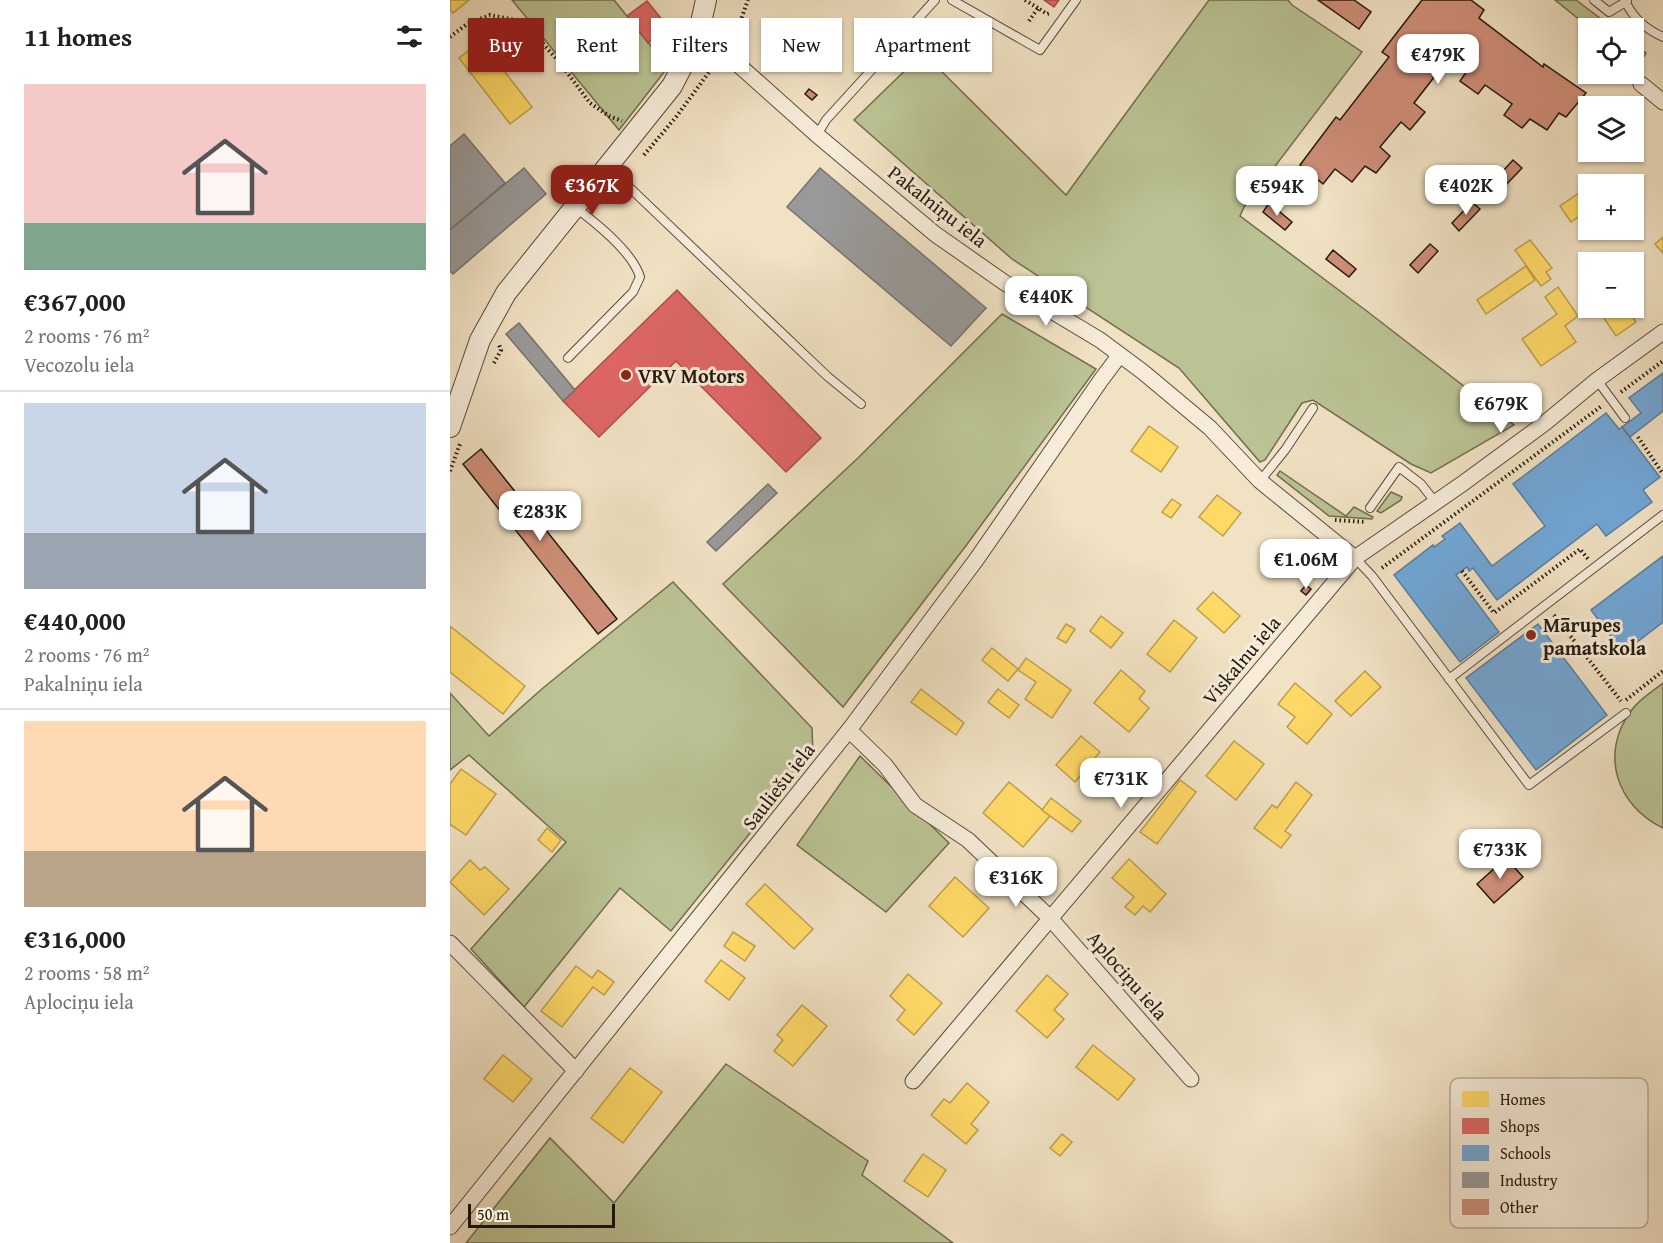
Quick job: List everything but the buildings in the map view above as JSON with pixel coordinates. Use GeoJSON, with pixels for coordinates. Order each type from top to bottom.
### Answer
{"type":"FeatureCollection","features":[{"type":"Feature","properties":{"kind":"street"},"geometry":{"type":"LineString","coordinates":[[702,18],[706,0]]}},
{"type":"Feature","properties":{"kind":"street"},"geometry":{"type":"LineString","coordinates":[[450,427],[480,340],[506,293],[672,86],[679,72]]}},
{"type":"Feature","properties":{"kind":"street","name":"Pakalniņu iela"},"geometry":{"type":"LineString","coordinates":[[746,72],[935,234],[1005,283],[1100,340],[1143,372],[1210,428],[1260,481],[1354,558]]}},
{"type":"Feature","properties":{"kind":"street"},"geometry":{"type":"LineString","coordinates":[[1641,84],[1663,102]]}},
{"type":"Feature","properties":{"kind":"street","name":"Viskalnu iela"},"geometry":{"type":"LineString","coordinates":[[913,1081],[1354,558],[1436,503],[1663,332]]}},
{"type":"Feature","properties":{"kind":"street","name":"Sauliešu iela"},"geometry":{"type":"LineString","coordinates":[[450,1227],[849,730],[976,560],[1119,356]]}},
{"type":"Feature","properties":{"kind":"street","name":"Aplociņu iela"},"geometry":{"type":"LineString","coordinates":[[849,730],[885,765],[915,805],[968,840],[1050,918],[1191,1079]]}},
{"type":"Feature","properties":{"kind":"street"},"geometry":{"type":"LineString","coordinates":[[450,943],[576,1071]]}},
{"type":"Feature","properties":{"kind":"lane"},"geometry":{"type":"LineString","coordinates":[[817,135],[832,113],[935,0]]}},
{"type":"Feature","properties":{"kind":"lane"},"geometry":{"type":"LineString","coordinates":[[952,0],[1040,50],[1076,0]]}},
{"type":"Feature","properties":{"kind":"lane"},"geometry":{"type":"LineString","coordinates":[[1594,0],[1609,12],[1627,2],[1633,16],[1647,30],[1663,37]]}},
{"type":"Feature","properties":{"kind":"lane"},"geometry":{"type":"LineString","coordinates":[[607,166],[826,376],[861,404]]}},
{"type":"Feature","properties":{"kind":"lane"},"geometry":{"type":"LineString","coordinates":[[568,357],[633,292],[640,277],[637,267],[617,244],[575,207]]}},
{"type":"Feature","properties":{"kind":"lane"},"geometry":{"type":"LineString","coordinates":[[1597,380],[1624,418]]}},
{"type":"Feature","properties":{"kind":"lane"},"geometry":{"type":"LineString","coordinates":[[1260,481],[1285,450],[1312,408]]}},
{"type":"Feature","properties":{"kind":"lane"},"geometry":{"type":"LineString","coordinates":[[1370,508],[1399,467],[1421,484],[1436,503]]}},
{"type":"Feature","properties":{"kind":"lane"},"geometry":{"type":"LineString","coordinates":[[1449,680],[1663,515]]}},
{"type":"Feature","properties":{"kind":"lane"},"geometry":{"type":"LineString","coordinates":[[1354,558],[1372,576],[1529,785],[1626,713]]}},
{"type":"Feature","properties":{"kind":"path"},"geometry":{"type":"LineString","coordinates":[[1025,0],[1047,14],[1054,11]]}},
{"type":"Feature","properties":{"kind":"path"},"geometry":{"type":"LineString","coordinates":[[1029,21],[1038,8]]}},
{"type":"Feature","properties":{"kind":"path"},"geometry":{"type":"LineString","coordinates":[[450,37],[466,24],[490,15],[515,20],[537,37],[590,103],[609,116],[638,128]]}},
{"type":"Feature","properties":{"kind":"path"},"geometry":{"type":"LineString","coordinates":[[1372,576],[1663,361]]}},
{"type":"Feature","properties":{"kind":"path"},"geometry":{"type":"LineString","coordinates":[[1638,437],[1663,474]]}},
{"type":"Feature","properties":{"kind":"path"},"geometry":{"type":"LineString","coordinates":[[1462,571],[1494,614],[1580,549],[1588,559]]}},
{"type":"Feature","properties":{"kind":"path"},"geometry":{"type":"LineString","coordinates":[[1532,585],[1623,702],[1663,671]]}},
{"type":"Feature","properties":{"kind":"green space"},"geometry":{"type":"Polygon","coordinates":[[[512,0],[614,0],[629,18],[556,18],[556,53],[544,39],[544,18],[527,18],[512,0]]]}},
{"type":"Feature","properties":{"kind":"green space"},"geometry":{"type":"Polygon","coordinates":[[[1209,0],[1288,0],[1362,52],[1244,207],[1240,216],[1514,425],[1431,473],[1411,464],[1313,400],[1302,403],[1265,460],[1260,462],[1179,368],[1012,259],[854,120],[903,72],[942,72],[1066,195],[1209,0]]]}},
{"type":"Feature","properties":{"kind":"green space"},"geometry":{"type":"Polygon","coordinates":[[[1555,0],[1576,0],[1600,18],[1578,18],[1555,0]]]}},
{"type":"Feature","properties":{"kind":"green space"},"geometry":{"type":"Polygon","coordinates":[[[639,31],[651,46],[651,72],[664,72],[619,130],[571,72],[639,72],[639,31]]]}},
{"type":"Feature","properties":{"kind":"green space"},"geometry":{"type":"Polygon","coordinates":[[[1002,314],[1096,369],[843,707],[723,584],[858,458],[1002,314]]]}},
{"type":"Feature","properties":{"kind":"green space"},"geometry":{"type":"Polygon","coordinates":[[[1280,471],[1346,516],[1354,507],[1373,517],[1372,519],[1329,516],[1277,475],[1280,471]]]}},
{"type":"Feature","properties":{"kind":"green space"},"geometry":{"type":"Polygon","coordinates":[[[1391,492],[1402,497],[1401,500],[1381,513],[1377,511],[1391,492]]]}},
{"type":"Feature","properties":{"kind":"green space"},"geometry":{"type":"Polygon","coordinates":[[[673,582],[812,728],[813,755],[671,931],[620,888],[524,1007],[471,949],[566,842],[469,755],[450,770],[450,693],[489,736],[543,688],[673,582]]]}},
{"type":"Feature","properties":{"kind":"green space"},"geometry":{"type":"Polygon","coordinates":[[[1663,683],[1663,828],[1647,818],[1624,793],[1615,761],[1616,744],[1621,727],[1634,707],[1663,683]]]}},
{"type":"Feature","properties":{"kind":"green space"},"geometry":{"type":"Polygon","coordinates":[[[860,756],[949,843],[886,912],[797,845],[860,756]]]}},
{"type":"Feature","properties":{"kind":"green space"},"geometry":{"type":"Polygon","coordinates":[[[726,1064],[868,1161],[862,1175],[953,1243],[466,1243],[550,1138],[614,1203],[726,1064]]]}},
{"type":"Feature","properties":{"kind":"place","name":"VRV Motors"},"geometry":{"type":"Point","coordinates":[626,375]}},
{"type":"Feature","properties":{"kind":"place","name":"Mārupes pamatskola"},"geometry":{"type":"Point","coordinates":[1531,635]}}]}
